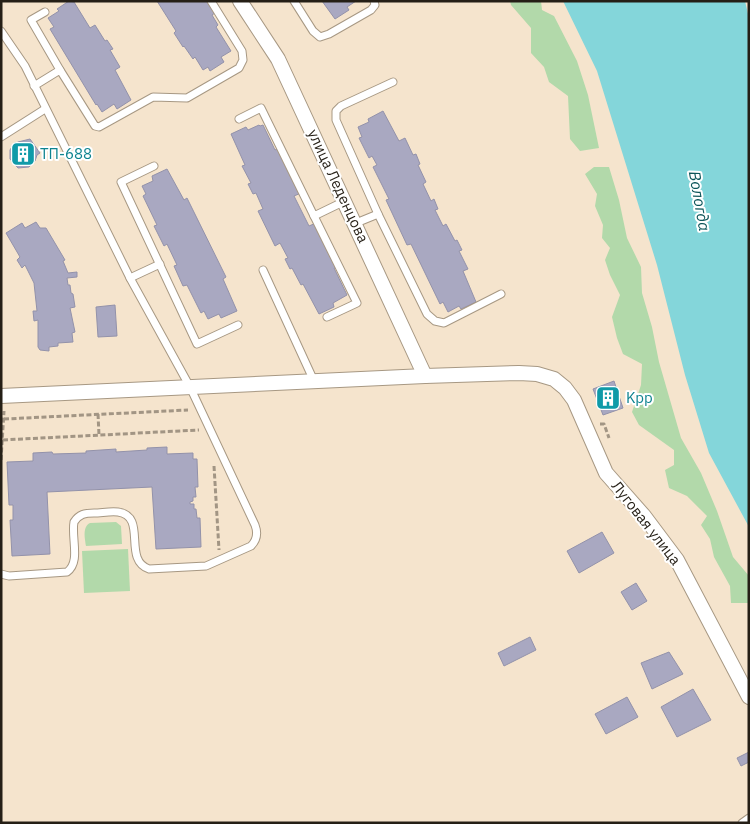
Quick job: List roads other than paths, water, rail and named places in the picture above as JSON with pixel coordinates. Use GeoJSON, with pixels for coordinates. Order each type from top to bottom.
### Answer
{"type":"FeatureCollection","features":[{"type":"Feature","properties":{"kind":"street","name":"улица Леденцова"},"geometry":{"type":"LineString","coordinates":[[240,1],[278,59],[356,223],[425,376]]}},
{"type":"Feature","properties":{"kind":"street","name":"Луговая улица"},"geometry":{"type":"LineString","coordinates":[[425,376],[537,374],[554,379],[565,388],[574,400],[606,473],[644,516],[677,560],[749,697]]}},
{"type":"Feature","properties":{"kind":"street"},"geometry":{"type":"LineString","coordinates":[[3,396],[425,376]]}},
{"type":"Feature","properties":{"kind":"lane"},"geometry":{"type":"LineString","coordinates":[[45,12],[31,20],[95,126],[99,128],[153,97],[187,98],[239,68],[243,60],[242,51],[211,1]]}},
{"type":"Feature","properties":{"kind":"lane"},"geometry":{"type":"LineString","coordinates":[[294,1],[313,31],[320,37],[329,34],[371,10],[375,5],[374,1]]}},
{"type":"Feature","properties":{"kind":"lane"},"geometry":{"type":"LineString","coordinates":[[1,30],[25,66],[130,278],[190,387],[257,530],[256,539],[251,546],[206,566],[153,569],[144,567],[136,558],[134,527],[129,518],[118,512],[84,513],[76,518],[74,522],[74,560],[67,572],[9,576],[1,574]]}},
{"type":"Feature","properties":{"kind":"lane"},"geometry":{"type":"LineString","coordinates":[[34,86],[60,70]]}},
{"type":"Feature","properties":{"kind":"lane"},"geometry":{"type":"LineString","coordinates":[[393,82],[341,106],[336,111],[336,120],[378,214],[427,314],[435,321],[444,323],[501,294]]}},
{"type":"Feature","properties":{"kind":"lane"},"geometry":{"type":"LineString","coordinates":[[239,119],[261,108],[357,303],[327,317]]}},
{"type":"Feature","properties":{"kind":"lane"},"geometry":{"type":"LineString","coordinates":[[1,137],[45,109]]}},
{"type":"Feature","properties":{"kind":"lane"},"geometry":{"type":"LineString","coordinates":[[154,166],[121,182],[197,344],[238,325]]}},
{"type":"Feature","properties":{"kind":"lane"},"geometry":{"type":"LineString","coordinates":[[314,216],[345,201]]}},
{"type":"Feature","properties":{"kind":"lane"},"geometry":{"type":"LineString","coordinates":[[356,223],[378,214]]}},
{"type":"Feature","properties":{"kind":"lane"},"geometry":{"type":"LineString","coordinates":[[130,278],[160,264]]}},
{"type":"Feature","properties":{"kind":"lane"},"geometry":{"type":"LineString","coordinates":[[263,270],[314,381]]}},
{"type":"Feature","properties":{"kind":"lane"},"geometry":{"type":"LineString","coordinates":[[742,823],[749,818]]}},
{"type":"Feature","properties":{"kind":"water","name":"Вологда"},"geometry":{"type":"Polygon","coordinates":[[[563,1],[745,1],[749,18],[749,527],[709,453],[685,375],[657,265],[597,71],[563,1]]]}},
{"type":"Feature","properties":{"kind":"place","name":"ТП-688"},"geometry":{"type":"Point","coordinates":[23,154]}},
{"type":"Feature","properties":{"kind":"place","name":"Kpp"},"geometry":{"type":"Point","coordinates":[608,398]}}]}
